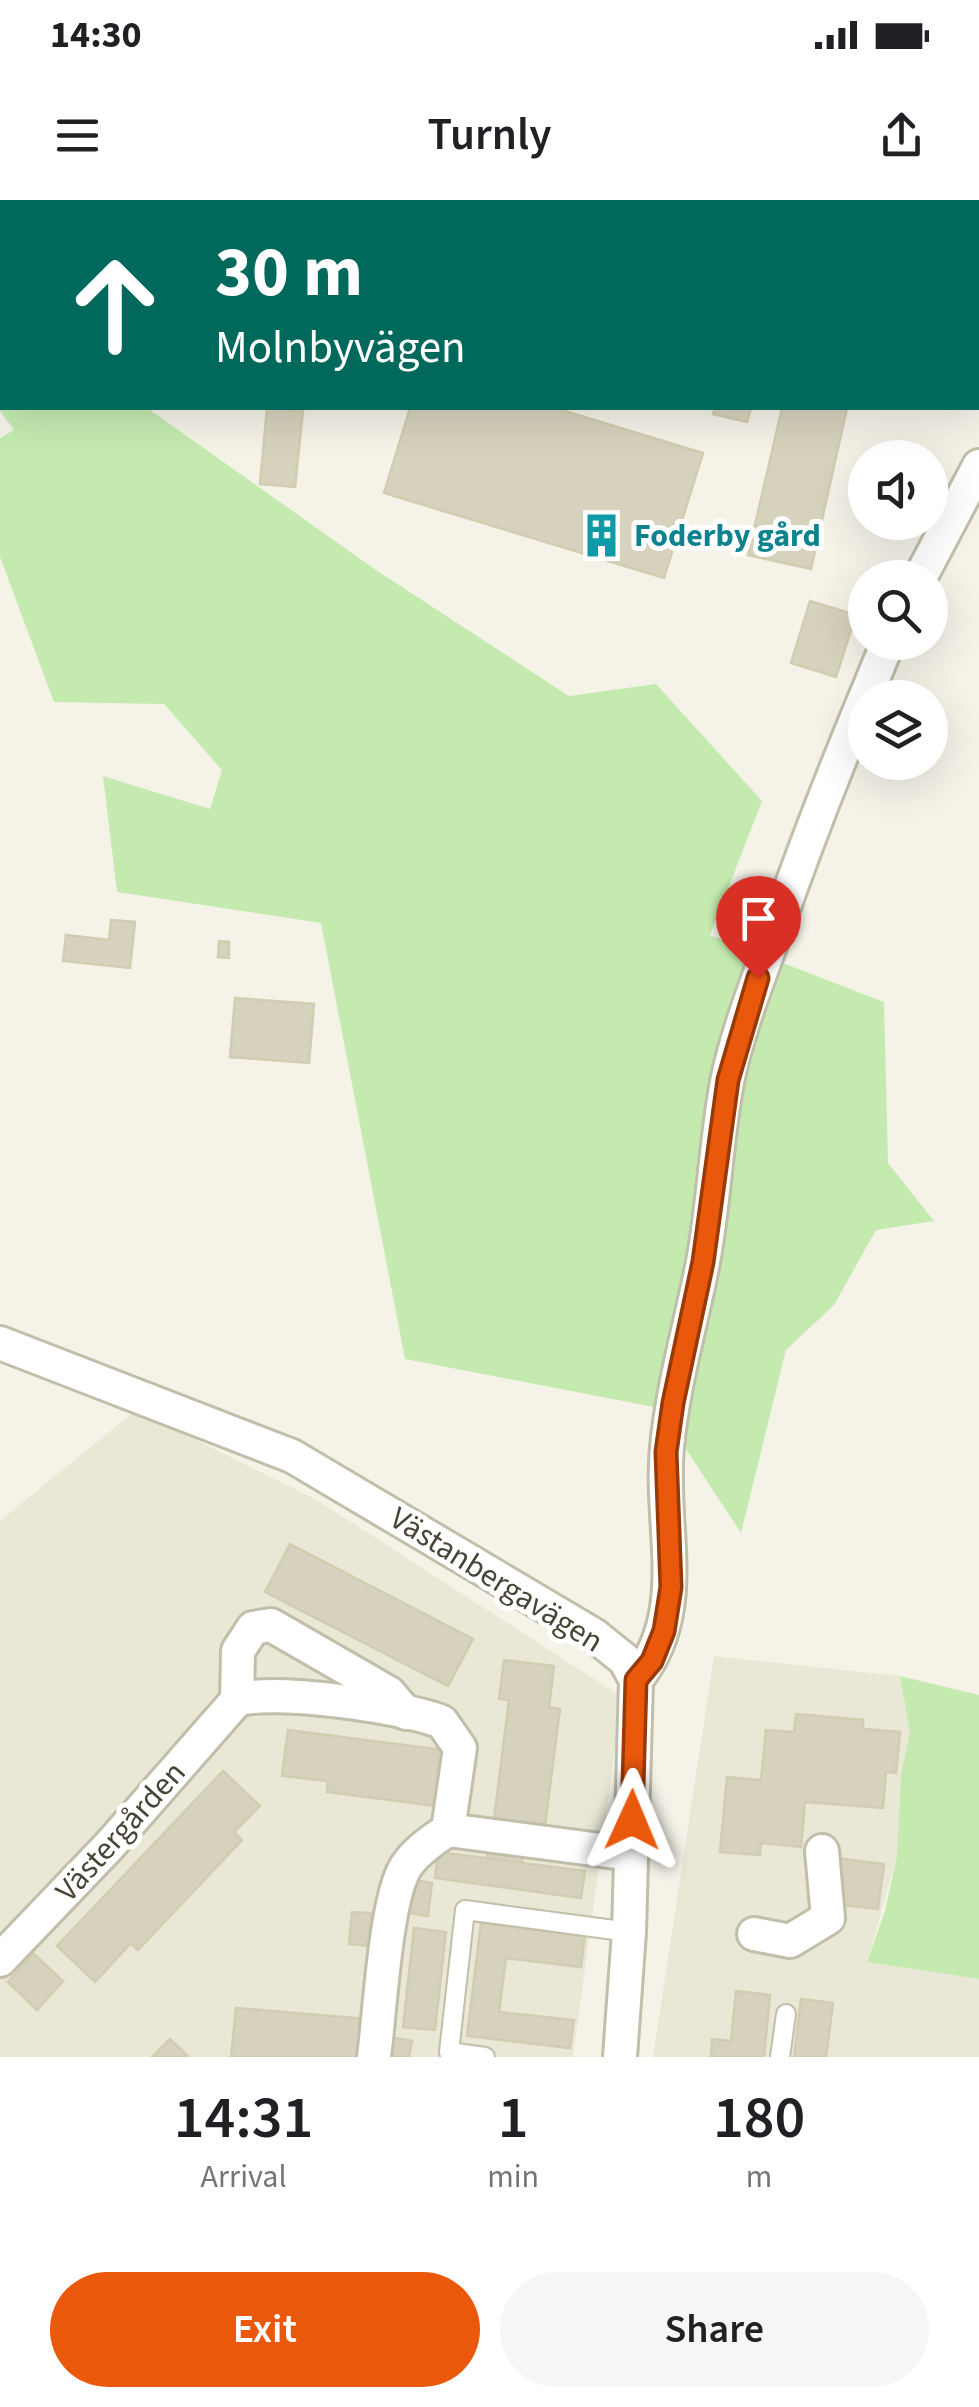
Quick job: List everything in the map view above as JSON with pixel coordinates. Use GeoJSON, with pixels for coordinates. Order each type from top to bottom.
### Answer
{"type":"FeatureCollection","features":[{"type":"Feature","properties":{"kind":"street"},"geometry":{"type":"LineString","coordinates":[[929,560],[979,466]]}},
{"type":"Feature","properties":{"kind":"street"},"geometry":{"type":"LineString","coordinates":[[620,2057],[630,1932],[636,1680],[652,1661],[667,1617],[671,1587],[666,1452],[682,1346],[703,1262],[728,1080],[747,1011],[810,831],[848,739]]}},
{"type":"Feature","properties":{"kind":"street","name":"Västanbergavägen"},"geometry":{"type":"LineString","coordinates":[[0,1343],[292,1456],[594,1635],[625,1660],[636,1680]]}},
{"type":"Feature","properties":{"kind":"street"},"geometry":{"type":"LineString","coordinates":[[374,2057],[394,1902],[403,1871],[448,1830],[460,1748],[442,1722],[406,1713],[261,1695],[237,1700],[238,1651],[253,1628],[271,1624],[390,1693],[406,1713]]}},
{"type":"Feature","properties":{"kind":"street","name":"Västergården"},"geometry":{"type":"LineString","coordinates":[[0,1960],[110,1845],[237,1700]]}},
{"type":"Feature","properties":{"kind":"street"},"geometry":{"type":"LineString","coordinates":[[448,1830],[631,1854]]}},
{"type":"Feature","properties":{"kind":"street"},"geometry":{"type":"LineString","coordinates":[[754,1934],[790,1941],[828,1918],[822,1851]]}},
{"type":"Feature","properties":{"kind":"lane"},"geometry":{"type":"LineString","coordinates":[[484,2057],[449,2052],[465,1910],[630,1932]]}},
{"type":"Feature","properties":{"kind":"lane"},"geometry":{"type":"LineString","coordinates":[[780,2057],[786,2014]]}},
{"type":"Feature","properties":{"kind":"shaded area"},"geometry":{"type":"Polygon","coordinates":[[[136,1410],[317,1500],[622,1697],[573,2057],[0,2057],[0,1521],[136,1410]]]}},
{"type":"Feature","properties":{"kind":"shaded area"},"geometry":{"type":"Polygon","coordinates":[[[714,1656],[900,1676],[910,1732],[901,1775],[897,1856],[867,1962],[979,1979],[979,2057],[653,2057],[714,1656]]]}},
{"type":"Feature","properties":{"kind":"green space"},"geometry":{"type":"Polygon","coordinates":[[[150,410],[376,570],[569,696],[656,684],[762,801],[710,935],[884,1002],[888,1163],[934,1221],[876,1230],[834,1305],[786,1350],[741,1533],[659,1408],[405,1359],[321,923],[117,892],[103,776],[210,809],[222,770],[164,704],[54,702],[0,557],[0,438],[14,430],[0,411],[150,410]]]}},
{"type":"Feature","properties":{"kind":"green space"},"geometry":{"type":"Polygon","coordinates":[[[900,1676],[979,1695],[979,1979],[867,1962],[885,1911],[897,1856],[901,1775],[910,1732],[900,1676]]]}},
{"type":"Feature","properties":{"kind":"building"},"geometry":{"type":"Polygon","coordinates":[[[267,410],[303,411],[295,487],[260,484],[267,410]]]}},
{"type":"Feature","properties":{"kind":"building","name":"Foderby gård"},"geometry":{"type":"Polygon","coordinates":[[[409,410],[562,410],[703,453],[664,578],[384,493],[409,410]]]}},
{"type":"Feature","properties":{"kind":"building"},"geometry":{"type":"Polygon","coordinates":[[[714,410],[750,410],[747,422],[713,414],[714,410]]]}},
{"type":"Feature","properties":{"kind":"building","name":"Foderby gård"},"geometry":{"type":"Polygon","coordinates":[[[782,410],[847,410],[811,569],[748,555],[782,410]]]}},
{"type":"Feature","properties":{"kind":"building","name":"Foderby gård"},"geometry":{"type":"Polygon","coordinates":[[[810,601],[848,613],[848,640],[836,677],[791,663],[810,601]]]}},
{"type":"Feature","properties":{"kind":"building"},"geometry":{"type":"Polygon","coordinates":[[[111,920],[135,922],[130,968],[63,961],[66,935],[109,940],[111,920]]]}},
{"type":"Feature","properties":{"kind":"building"},"geometry":{"type":"Polygon","coordinates":[[[219,941],[229,942],[229,958],[218,957],[219,941]]]}},
{"type":"Feature","properties":{"kind":"building"},"geometry":{"type":"Polygon","coordinates":[[[235,998],[314,1004],[309,1063],[230,1057],[235,998]]]}},
{"type":"Feature","properties":{"kind":"building"},"geometry":{"type":"Polygon","coordinates":[[[290,1544],[473,1639],[448,1686],[265,1592],[290,1544]]]}},
{"type":"Feature","properties":{"kind":"building"},"geometry":{"type":"Polygon","coordinates":[[[504,1660],[554,1666],[549,1707],[560,1709],[545,1825],[494,1819],[509,1700],[499,1699],[504,1660]]]}},
{"type":"Feature","properties":{"kind":"building"},"geometry":{"type":"Polygon","coordinates":[[[796,1714],[863,1720],[863,1729],[900,1732],[896,1773],[886,1772],[883,1808],[805,1802],[801,1847],[761,1843],[760,1855],[720,1852],[727,1777],[761,1780],[766,1730],[794,1732],[796,1714]]]}},
{"type":"Feature","properties":{"kind":"building"},"geometry":{"type":"Polygon","coordinates":[[[288,1730],[451,1751],[444,1807],[327,1792],[328,1781],[282,1776],[288,1730]]]}},
{"type":"Feature","properties":{"kind":"building"},"geometry":{"type":"Polygon","coordinates":[[[223,1771],[260,1806],[234,1832],[242,1840],[138,1950],[131,1943],[95,1982],[57,1946],[223,1771]]]}},
{"type":"Feature","properties":{"kind":"building"},"geometry":{"type":"Polygon","coordinates":[[[489,1842],[524,1846],[522,1863],[487,1859],[489,1842]]]}},
{"type":"Feature","properties":{"kind":"building"},"geometry":{"type":"Polygon","coordinates":[[[438,1852],[585,1871],[581,1898],[435,1878],[438,1852]]]}},
{"type":"Feature","properties":{"kind":"building"},"geometry":{"type":"Polygon","coordinates":[[[835,1858],[884,1864],[878,1909],[830,1904],[835,1858]]]}},
{"type":"Feature","properties":{"kind":"building"},"geometry":{"type":"Polygon","coordinates":[[[408,1879],[432,1883],[428,1916],[403,1912],[408,1879]]]}},
{"type":"Feature","properties":{"kind":"building"},"geometry":{"type":"Polygon","coordinates":[[[352,1912],[381,1914],[378,1947],[349,1944],[352,1912]]]}},
{"type":"Feature","properties":{"kind":"building"},"geometry":{"type":"Polygon","coordinates":[[[481,1923],[585,1936],[581,1967],[506,1958],[499,2012],[574,2020],[570,2048],[467,2036],[481,1923]]]}},
{"type":"Feature","properties":{"kind":"building"},"geometry":{"type":"Polygon","coordinates":[[[414,1928],[446,1932],[435,2030],[403,2027],[414,1928]]]}},
{"type":"Feature","properties":{"kind":"building"},"geometry":{"type":"Polygon","coordinates":[[[34,1954],[63,1981],[37,2010],[8,1982],[34,1954]]]}},
{"type":"Feature","properties":{"kind":"building"},"geometry":{"type":"Polygon","coordinates":[[[736,1991],[770,1995],[764,2057],[711,2057],[712,2039],[731,2041],[736,1991]]]}},
{"type":"Feature","properties":{"kind":"building"},"geometry":{"type":"Polygon","coordinates":[[[801,1999],[833,2003],[826,2057],[794,2057],[801,1999]]]}},
{"type":"Feature","properties":{"kind":"building"},"geometry":{"type":"Polygon","coordinates":[[[236,2008],[366,2019],[362,2057],[231,2057],[236,2008]]]}},
{"type":"Feature","properties":{"kind":"building"},"geometry":{"type":"Polygon","coordinates":[[[390,2037],[412,2041],[409,2057],[386,2057],[390,2037]]]}},
{"type":"Feature","properties":{"kind":"building"},"geometry":{"type":"Polygon","coordinates":[[[170,2039],[189,2057],[152,2057],[170,2039]]]}},
{"type":"Feature","properties":{"kind":"place","name":"Foderby gård"},"geometry":{"type":"Point","coordinates":[601,535]}},
{"type":"Feature","properties":{"kind":"route"},"geometry":{"type":"LineString","coordinates":[[632,1820],[636,1680],[652,1661],[664,1631],[671,1587],[666,1452],[673,1403],[682,1346],[703,1262],[728,1080],[758,978]]}}]}
